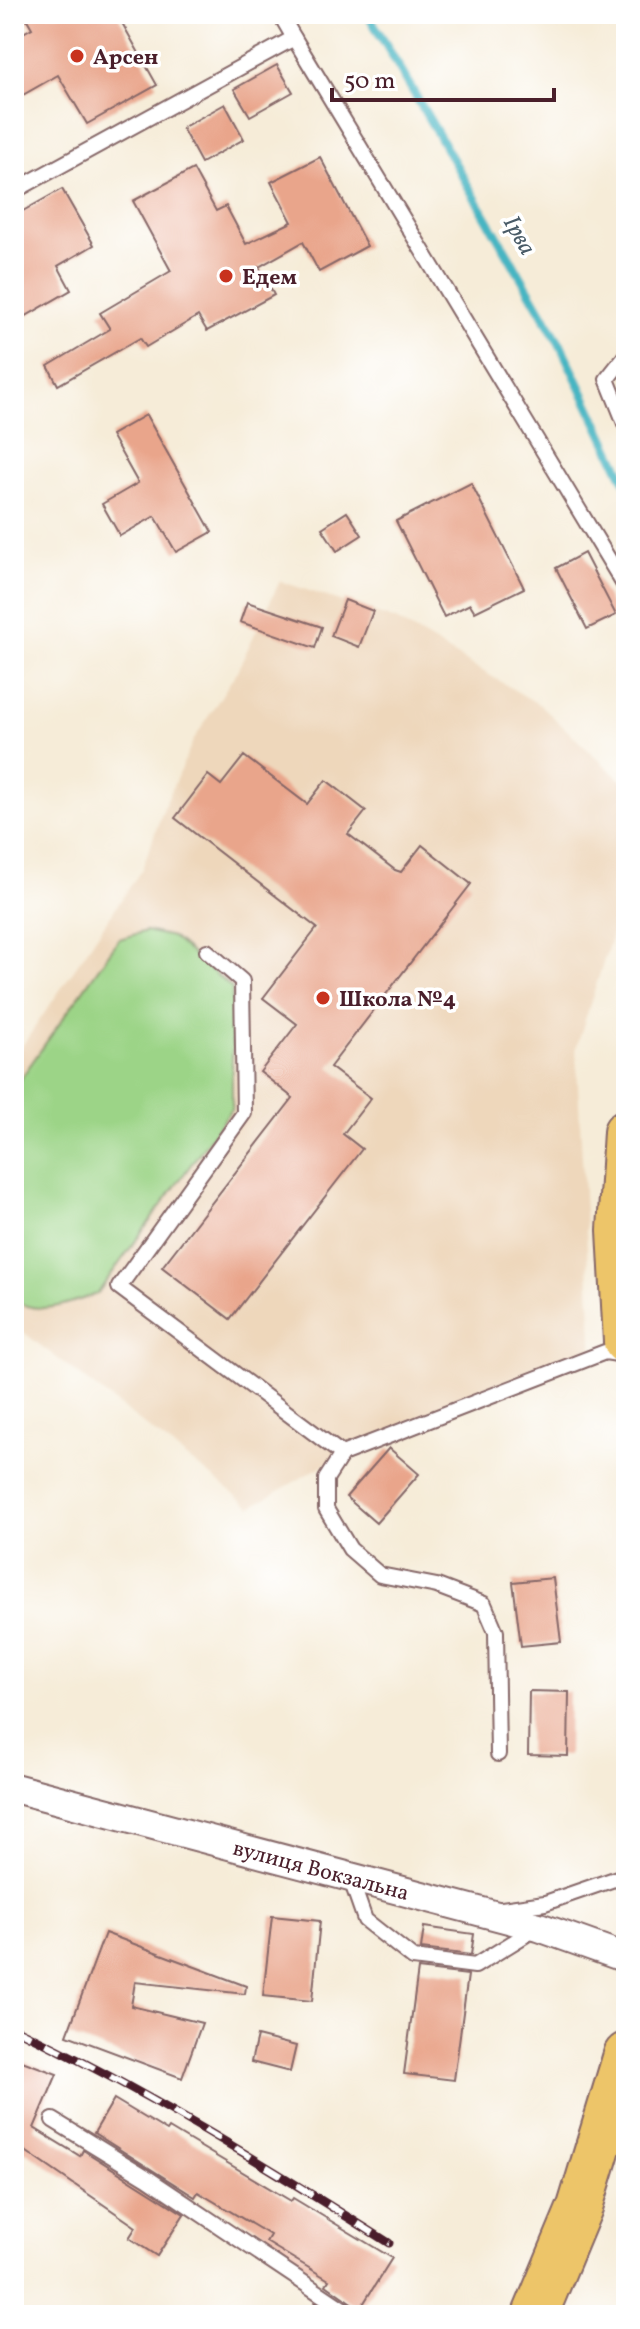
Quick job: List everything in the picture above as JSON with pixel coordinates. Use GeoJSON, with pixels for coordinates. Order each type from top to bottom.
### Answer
{"type":"FeatureCollection","features":[{"type":"Feature","properties":{"kind":"highway"},"geometry":{"type":"LineString","coordinates":[[626,1132],[620,1230],[626,1338]]}},
{"type":"Feature","properties":{"kind":"highway"},"geometry":{"type":"LineString","coordinates":[[535,2315],[615,2131],[626,2055]]}},
{"type":"Feature","properties":{"kind":"street","name":"вулиця Вокзальна"},"geometry":{"type":"LineString","coordinates":[[14,1788],[539,1927],[626,1958]]}},
{"type":"Feature","properties":{"kind":"lane"},"geometry":{"type":"LineString","coordinates":[[280,14],[626,588]]}},
{"type":"Feature","properties":{"kind":"lane"},"geometry":{"type":"LineString","coordinates":[[14,191],[294,38]]}},
{"type":"Feature","properties":{"kind":"lane"},"geometry":{"type":"LineString","coordinates":[[626,355],[607,379],[626,426]]}},
{"type":"Feature","properties":{"kind":"lane"},"geometry":{"type":"LineString","coordinates":[[207,951],[242,981],[244,1113],[119,1287],[342,1454]]}},
{"type":"Feature","properties":{"kind":"lane"},"geometry":{"type":"LineString","coordinates":[[498,1754],[496,1632],[484,1604],[437,1586],[380,1575],[350,1549],[326,1509],[326,1479],[342,1454],[605,1352],[626,1355]]}},
{"type":"Feature","properties":{"kind":"lane"},"geometry":{"type":"LineString","coordinates":[[482,1912],[545,1903],[626,1875]]}},
{"type":"Feature","properties":{"kind":"lane"},"geometry":{"type":"LineString","coordinates":[[350,1877],[365,1920],[413,1958],[475,1966],[539,1927]]}},
{"type":"Feature","properties":{"kind":"lane"},"geometry":{"type":"LineString","coordinates":[[53,2120],[146,2177],[352,2315]]}},
{"type":"Feature","properties":{"kind":"shaded area","name":"Школа №4"},"geometry":{"type":"Polygon","coordinates":[[[280,581],[396,620],[540,705],[626,785],[626,891],[576,1048],[593,1357],[342,1454],[251,1507],[14,1325],[14,1058],[142,869],[166,802],[193,741],[237,671],[280,581]]]}},
{"type":"Feature","properties":{"kind":"green space"},"geometry":{"type":"Polygon","coordinates":[[[146,931],[172,937],[232,988],[232,1108],[97,1294],[55,1307],[24,1305],[14,1300],[14,1088],[119,939],[146,931]]]}},
{"type":"Feature","properties":{"kind":"building","name":"Арсен"},"geometry":{"type":"Polygon","coordinates":[[[24,14],[117,14],[157,85],[87,124],[58,75],[14,100],[14,38],[32,28],[24,14]]]}},
{"type":"Feature","properties":{"kind":"building"},"geometry":{"type":"Polygon","coordinates":[[[277,65],[293,92],[250,116],[234,89],[277,65]]]}},
{"type":"Feature","properties":{"kind":"building"},"geometry":{"type":"Polygon","coordinates":[[[225,104],[244,139],[201,163],[182,128],[225,104]]]}},
{"type":"Feature","properties":{"kind":"building"},"geometry":{"type":"Polygon","coordinates":[[[320,157],[367,246],[319,272],[303,242],[259,267],[274,295],[207,331],[198,316],[146,347],[140,338],[58,385],[48,366],[110,329],[100,313],[171,271],[133,201],[193,169],[216,211],[226,206],[246,244],[292,222],[271,182],[320,157]]]}},
{"type":"Feature","properties":{"kind":"building"},"geometry":{"type":"Polygon","coordinates":[[[62,189],[94,245],[58,266],[71,290],[14,323],[14,216],[62,189]]]}},
{"type":"Feature","properties":{"kind":"building"},"geometry":{"type":"Polygon","coordinates":[[[146,415],[212,532],[176,552],[155,516],[120,536],[102,504],[138,483],[111,435],[146,415]]]}},
{"type":"Feature","properties":{"kind":"building"},"geometry":{"type":"Polygon","coordinates":[[[471,483],[524,588],[475,612],[470,604],[444,617],[396,521],[471,483]]]}},
{"type":"Feature","properties":{"kind":"building"},"geometry":{"type":"Polygon","coordinates":[[[347,512],[362,535],[337,551],[322,528],[347,512]]]}},
{"type":"Feature","properties":{"kind":"building"},"geometry":{"type":"Polygon","coordinates":[[[584,553],[616,615],[587,629],[556,568],[584,553]]]}},
{"type":"Feature","properties":{"kind":"building"},"geometry":{"type":"Polygon","coordinates":[[[345,600],[373,611],[359,647],[331,636],[345,600]]]}},
{"type":"Feature","properties":{"kind":"building"},"geometry":{"type":"Polygon","coordinates":[[[247,602],[322,627],[315,648],[240,622],[247,602]]]}},
{"type":"Feature","properties":{"kind":"building"},"geometry":{"type":"Polygon","coordinates":[[[244,756],[307,804],[326,780],[366,811],[348,834],[395,870],[401,872],[422,845],[471,884],[330,1067],[371,1098],[343,1134],[362,1149],[230,1319],[162,1267],[293,1098],[260,1072],[297,1024],[263,998],[317,928],[175,818],[208,775],[221,785],[244,756]]]}},
{"type":"Feature","properties":{"kind":"building"},"geometry":{"type":"Polygon","coordinates":[[[389,1448],[419,1474],[376,1523],[346,1497],[389,1448]]]}},
{"type":"Feature","properties":{"kind":"building"},"geometry":{"type":"Polygon","coordinates":[[[553,1578],[561,1642],[521,1646],[513,1582],[553,1578]]]}},
{"type":"Feature","properties":{"kind":"building"},"geometry":{"type":"Polygon","coordinates":[[[529,1691],[569,1692],[568,1756],[528,1755],[529,1691]]]}},
{"type":"Feature","properties":{"kind":"building"},"geometry":{"type":"Polygon","coordinates":[[[272,1916],[320,1921],[312,2001],[263,1996],[272,1916]]]}},
{"type":"Feature","properties":{"kind":"building"},"geometry":{"type":"Polygon","coordinates":[[[424,1927],[474,1934],[471,1955],[421,1949],[424,1927]]]}},
{"type":"Feature","properties":{"kind":"building"},"geometry":{"type":"Polygon","coordinates":[[[105,1933],[246,1986],[245,1994],[135,1982],[131,2006],[202,2023],[182,2078],[67,2035],[105,1933]]]}},
{"type":"Feature","properties":{"kind":"building"},"geometry":{"type":"Polygon","coordinates":[[[418,1969],[468,1975],[454,2080],[404,2074],[418,1969]]]}},
{"type":"Feature","properties":{"kind":"building"},"geometry":{"type":"Polygon","coordinates":[[[257,2036],[296,2046],[290,2072],[251,2062],[257,2036]]]}},
{"type":"Feature","properties":{"kind":"building"},"geometry":{"type":"Polygon","coordinates":[[[14,2058],[57,2074],[34,2128],[80,2156],[83,2150],[184,2214],[157,2256],[129,2238],[136,2227],[24,2150],[14,2173],[14,2058]]]}},
{"type":"Feature","properties":{"kind":"building"},"geometry":{"type":"Polygon","coordinates":[[[114,2099],[291,2201],[293,2198],[392,2258],[360,2309],[326,2285],[329,2280],[266,2242],[270,2235],[198,2192],[195,2197],[94,2133],[114,2099]]]}},
{"type":"Feature","properties":{"kind":"building"},"geometry":{"type":"Polygon","coordinates":[[[315,2302],[334,2315],[307,2315],[315,2302]]]}},
{"type":"Feature","properties":{"kind":"waterway","name":"Ірва"},"geometry":{"type":"LineString","coordinates":[[368,14],[560,344],[626,483]]}},
{"type":"Feature","properties":{"kind":"railway"},"geometry":{"type":"LineString","coordinates":[[14,2028],[158,2103],[389,2243]]}},
{"type":"Feature","properties":{"kind":"place","name":"Арсен"},"geometry":{"type":"Point","coordinates":[77,56]}},
{"type":"Feature","properties":{"kind":"place","name":"Едем"},"geometry":{"type":"Point","coordinates":[226,276]}},
{"type":"Feature","properties":{"kind":"place","name":"Школа №4"},"geometry":{"type":"Point","coordinates":[323,998]}}]}
